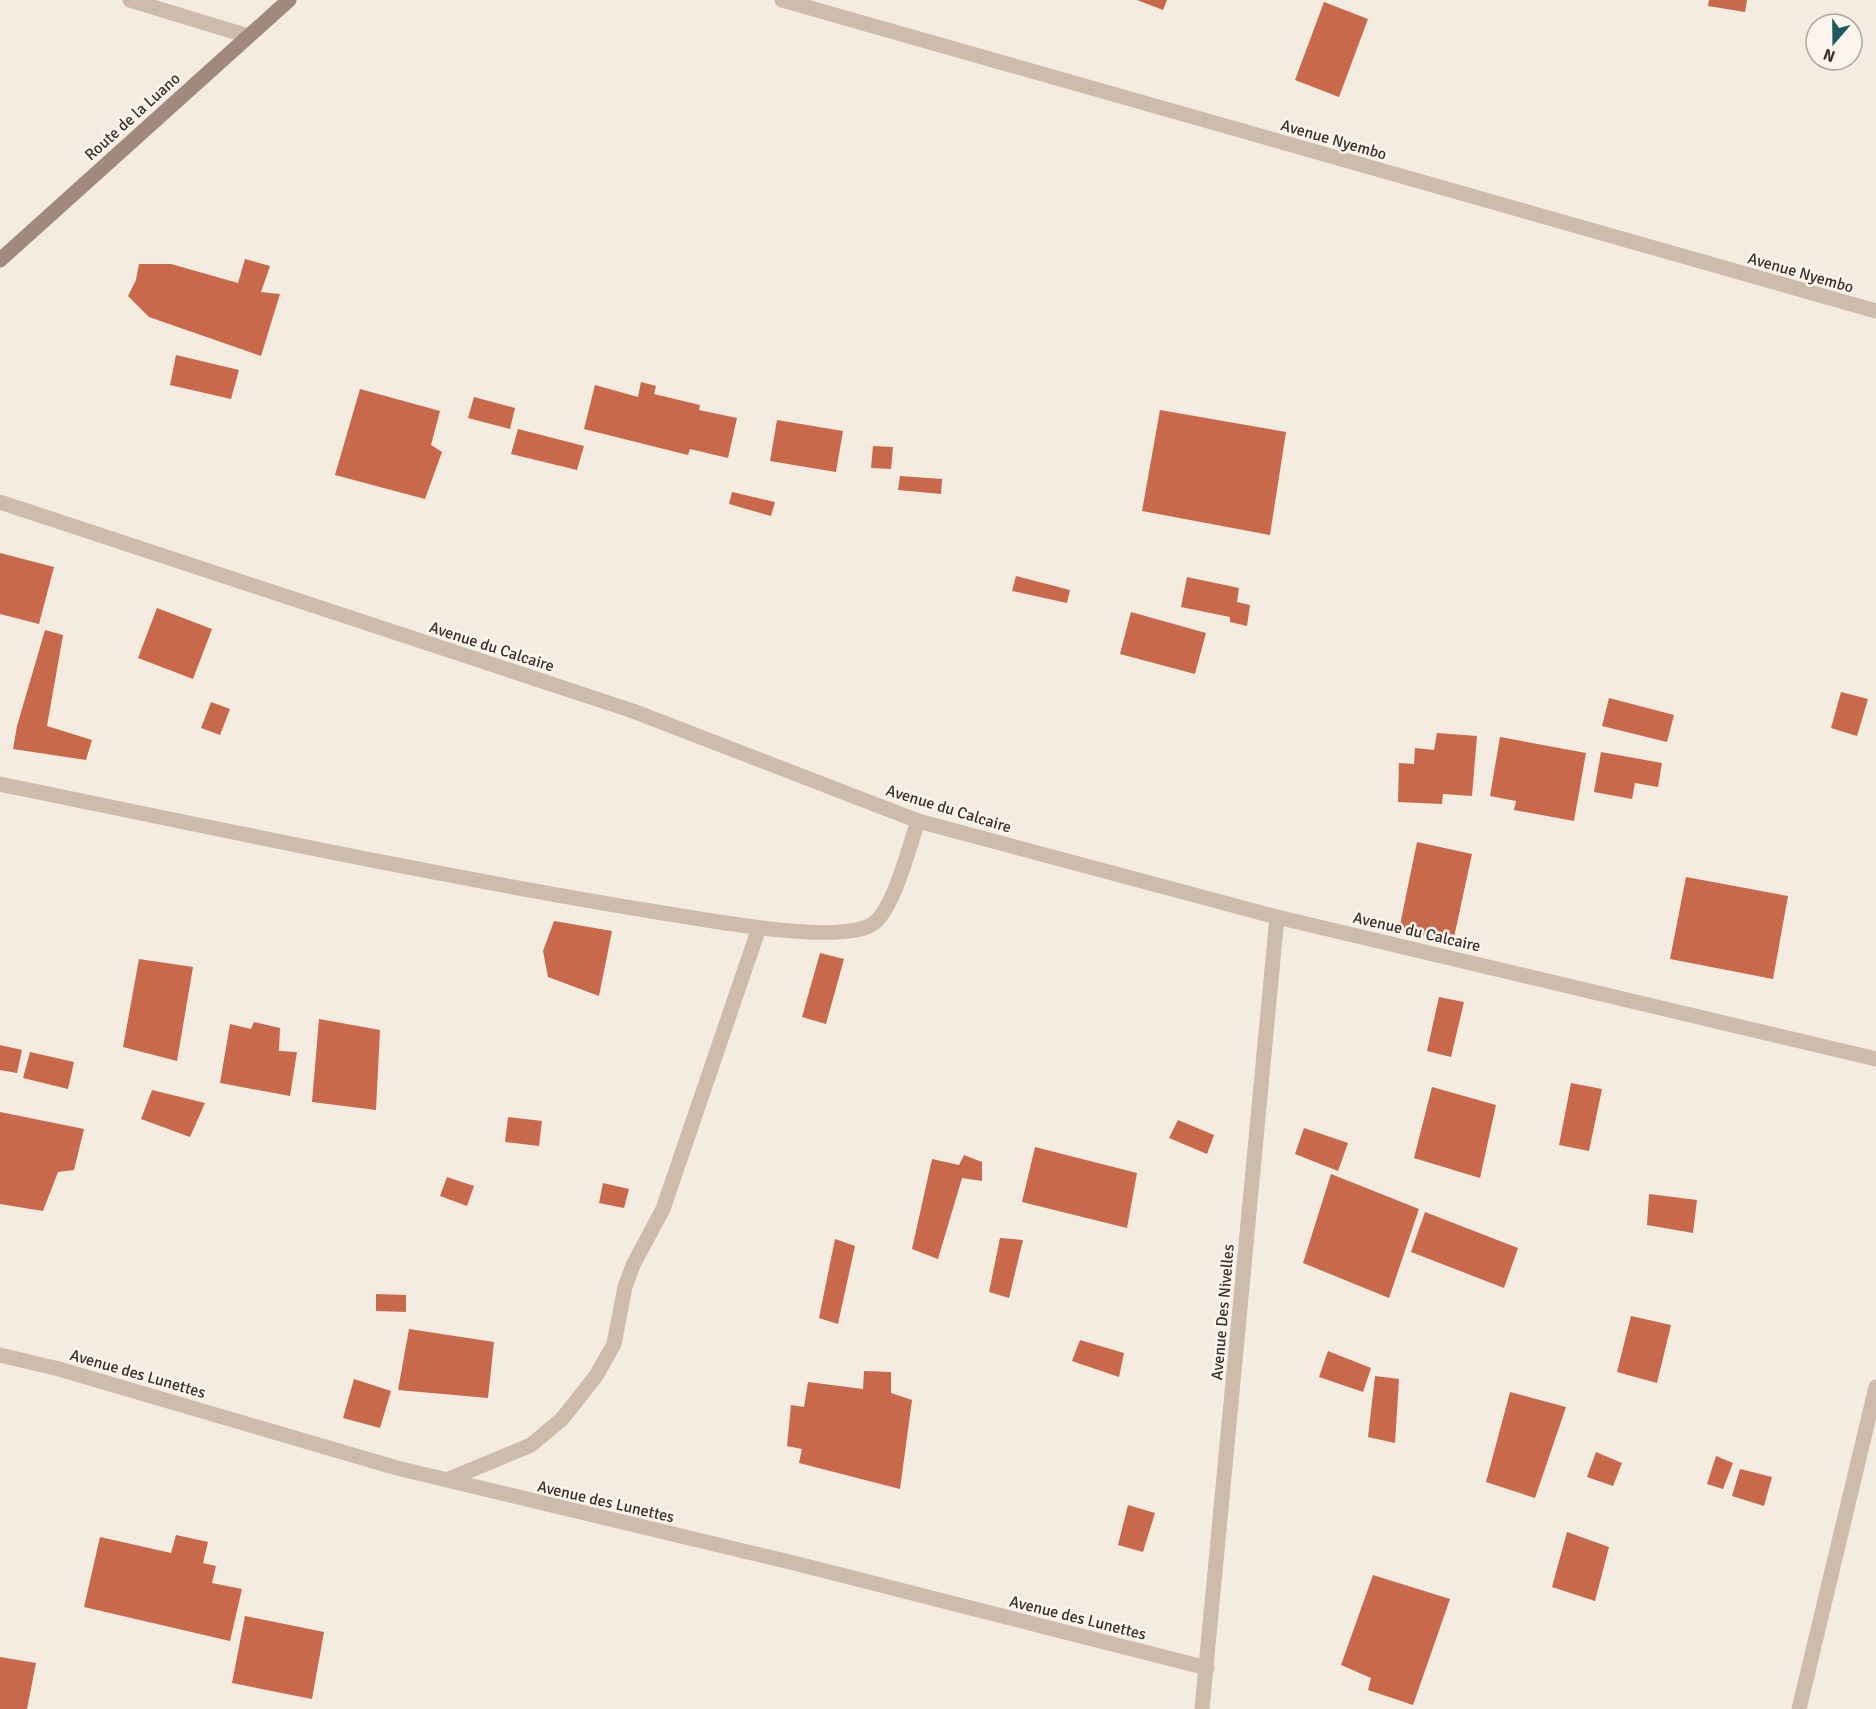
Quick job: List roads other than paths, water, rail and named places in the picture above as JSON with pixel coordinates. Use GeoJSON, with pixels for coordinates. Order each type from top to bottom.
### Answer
{"type":"FeatureCollection","features":[{"type":"Feature","properties":{"kind":"street"},"geometry":{"type":"LineString","coordinates":[[130,0],[248,36]]}},
{"type":"Feature","properties":{"kind":"street","name":"Route de la Luano"},"geometry":{"type":"LineString","coordinates":[[0,260],[289,0]]}},
{"type":"Feature","properties":{"kind":"street","name":"Avenue Nyembo"},"geometry":{"type":"LineString","coordinates":[[782,0],[1876,311]]}},
{"type":"Feature","properties":{"kind":"street","name":"Avenue du Calcaire"},"geometry":{"type":"LineString","coordinates":[[0,502],[633,711],[918,821],[1277,917],[1876,1059]]}},
{"type":"Feature","properties":{"kind":"street"},"geometry":{"type":"LineString","coordinates":[[0,784],[491,885],[759,928],[832,933],[869,927],[878,920],[891,901],[918,821]]}},
{"type":"Feature","properties":{"kind":"street","name":"Avenue Des Nivelles"},"geometry":{"type":"LineString","coordinates":[[1202,1709],[1277,917]]}},
{"type":"Feature","properties":{"kind":"street"},"geometry":{"type":"LineString","coordinates":[[447,1480],[531,1445],[562,1419],[605,1360],[614,1344],[625,1287],[633,1265],[663,1209],[759,928]]}},
{"type":"Feature","properties":{"kind":"street","name":"Avenue des Lunettes"},"geometry":{"type":"LineString","coordinates":[[0,1355],[59,1369],[447,1480],[798,1564],[1207,1668]]}},
{"type":"Feature","properties":{"kind":"street"},"geometry":{"type":"LineString","coordinates":[[1798,1709],[1876,1387]]}}]}
